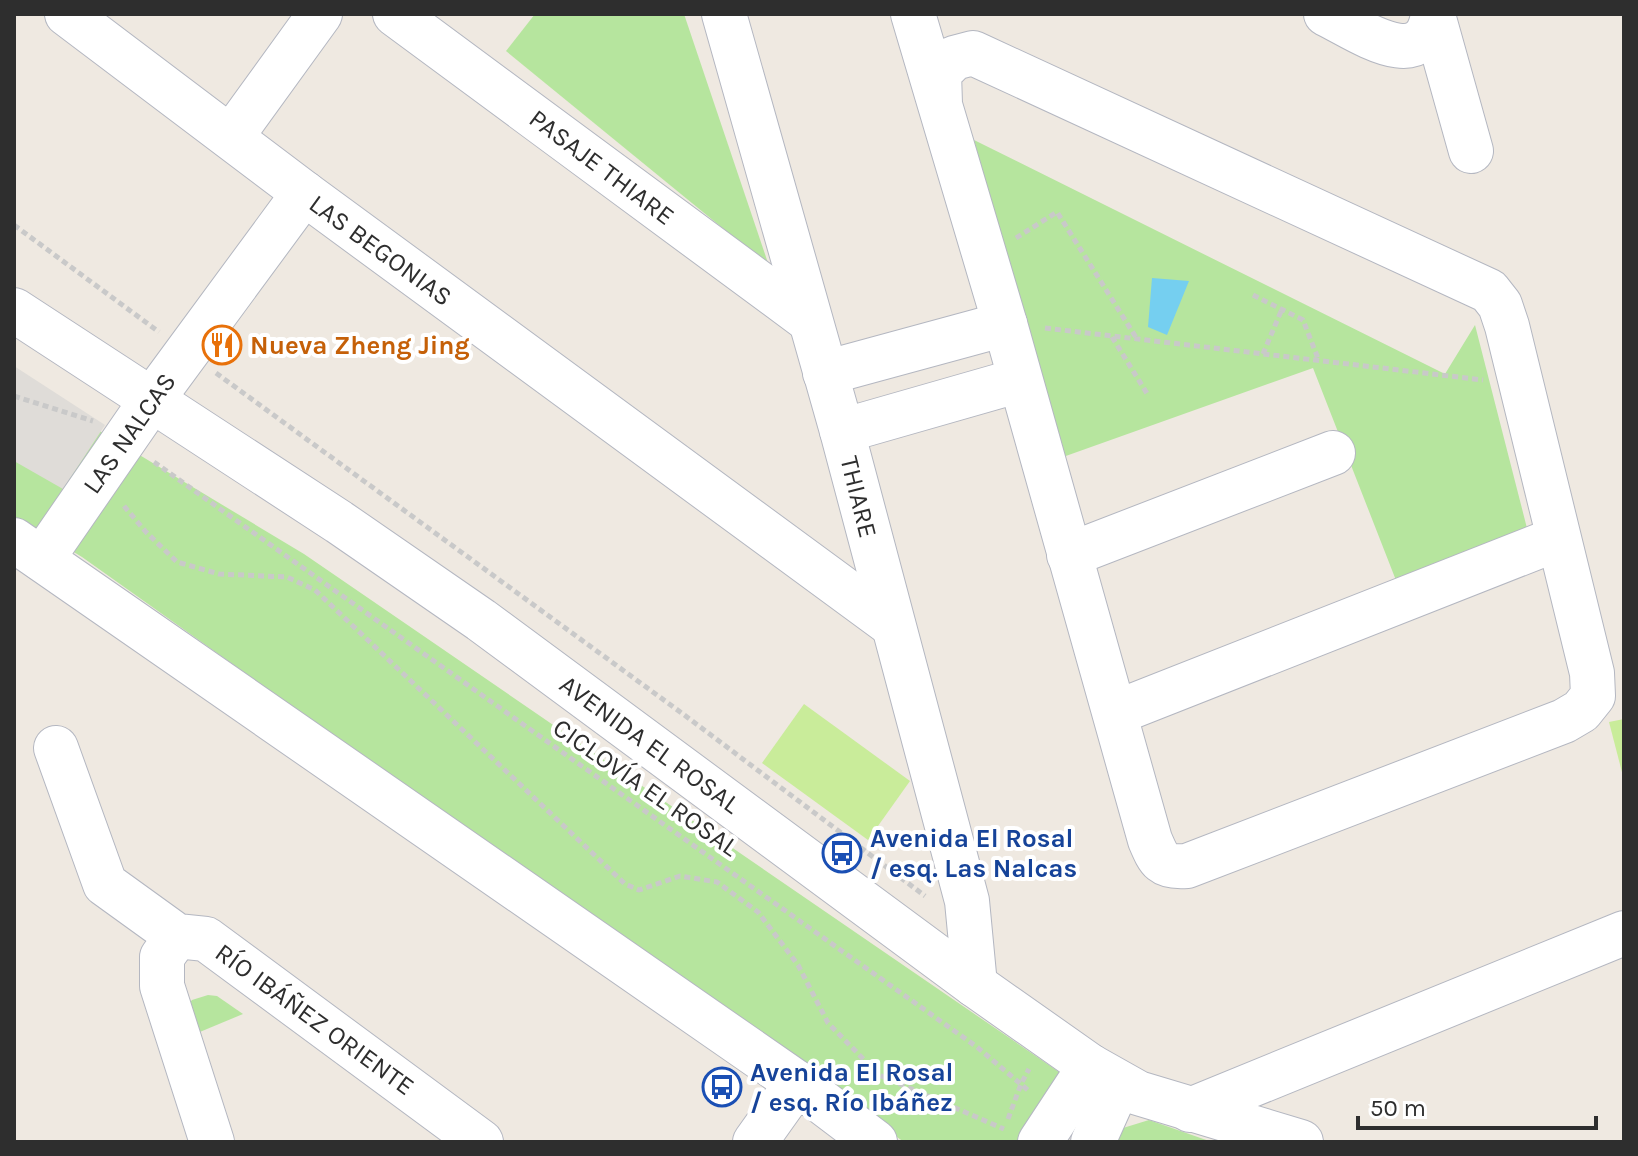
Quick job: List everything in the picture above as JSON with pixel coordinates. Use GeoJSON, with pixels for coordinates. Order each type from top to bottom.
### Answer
{"type":"FeatureCollection","features":[{"type":"Feature","properties":{"kind":"street"},"geometry":{"type":"LineString","coordinates":[[231,137],[320,14]]}},
{"type":"Feature","properties":{"kind":"street","name":"PASAJE THIARE"},"geometry":{"type":"LineString","coordinates":[[395,14],[809,320]]}},
{"type":"Feature","properties":{"kind":"street","name":"THIARE"},"geometry":{"type":"LineString","coordinates":[[724,14],[842,431],[967,901],[975,985]]}},
{"type":"Feature","properties":{"kind":"street"},"geometry":{"type":"LineString","coordinates":[[913,14],[1005,324],[1150,840],[1159,860],[1172,867],[1187,866],[1564,721],[1581,711],[1593,696],[1592,673],[1500,305],[1489,291],[973,53],[954,58],[939,73],[940,104]]}},
{"type":"Feature","properties":{"kind":"street"},"geometry":{"type":"LineString","coordinates":[[1326,14],[1388,44],[1404,48],[1421,42],[1431,29],[1433,14]]}},
{"type":"Feature","properties":{"kind":"street"},"geometry":{"type":"LineString","coordinates":[[1433,14],[1471,151]]}},
{"type":"Feature","properties":{"kind":"street","name":"LAS BEGONIAS"},"geometry":{"type":"LineString","coordinates":[[72,15],[304,193],[891,624]]}},
{"type":"Feature","properties":{"kind":"street","name":"LAS NALCAS"},"geometry":{"type":"LineString","coordinates":[[28,550],[151,401],[304,193]]}},
{"type":"Feature","properties":{"kind":"street","name":"AVENIDA EL ROSAL"},"geometry":{"type":"LineString","coordinates":[[14,310],[339,522],[481,620],[975,985],[1104,1075],[1190,1110],[1301,1142]]}},
{"type":"Feature","properties":{"kind":"street"},"geometry":{"type":"LineString","coordinates":[[825,373],[1005,324]]}},
{"type":"Feature","properties":{"kind":"street"},"geometry":{"type":"LineString","coordinates":[[842,431],[1020,380]]}},
{"type":"Feature","properties":{"kind":"street"},"geometry":{"type":"LineString","coordinates":[[1069,555],[1333,453]]}},
{"type":"Feature","properties":{"kind":"street"},"geometry":{"type":"LineString","coordinates":[[1115,713],[1557,539]]}},
{"type":"Feature","properties":{"kind":"street"},"geometry":{"type":"LineString","coordinates":[[28,550],[797,1083],[849,1134]]}},
{"type":"Feature","properties":{"kind":"street","name":"RÍO IBÁÑEZ ORIENTE"},"geometry":{"type":"LineString","coordinates":[[56,748],[105,884],[177,936],[206,939],[481,1142]]}},
{"type":"Feature","properties":{"kind":"street"},"geometry":{"type":"LineString","coordinates":[[1190,1110],[1624,933]]}},
{"type":"Feature","properties":{"kind":"street"},"geometry":{"type":"LineString","coordinates":[[177,936],[162,957],[162,986],[212,1142]]}},
{"type":"Feature","properties":{"kind":"street"},"geometry":{"type":"LineString","coordinates":[[1035,1128],[1104,1075]]}},
{"type":"Feature","properties":{"kind":"street"},"geometry":{"type":"LineString","coordinates":[[1093,1142],[1104,1075]]}},
{"type":"Feature","properties":{"kind":"street"},"geometry":{"type":"LineString","coordinates":[[755,1142],[797,1083]]}},
{"type":"Feature","properties":{"kind":"path"},"geometry":{"type":"LineString","coordinates":[[1012,241],[1057,212],[1138,340]]}},
{"type":"Feature","properties":{"kind":"path"},"geometry":{"type":"LineString","coordinates":[[14,225],[844,833],[970,932]]}},
{"type":"Feature","properties":{"kind":"path"},"geometry":{"type":"LineString","coordinates":[[1253,295],[1303,320],[1319,361]]}},
{"type":"Feature","properties":{"kind":"path"},"geometry":{"type":"LineString","coordinates":[[1263,354],[1282,309]]}},
{"type":"Feature","properties":{"kind":"path"},"geometry":{"type":"LineString","coordinates":[[1005,324],[1520,385]]}},
{"type":"Feature","properties":{"kind":"path"},"geometry":{"type":"LineString","coordinates":[[1112,336],[1148,395]]}},
{"type":"Feature","properties":{"kind":"path","name":"CICLOVÍA EL ROSAL"},"geometry":{"type":"LineString","coordinates":[[153,461],[977,1047],[1021,1084],[1035,1128]]}},
{"type":"Feature","properties":{"kind":"path"},"geometry":{"type":"LineString","coordinates":[[122,503],[177,562],[219,574],[287,577],[315,590],[625,884],[639,890],[680,876],[717,882],[758,912],[798,965],[828,1023],[879,1075],[1035,1128]]}},
{"type":"Feature","properties":{"kind":"path"},"geometry":{"type":"LineString","coordinates":[[1035,1128],[1021,1084],[1048,1038]]}},
{"type":"Feature","properties":{"kind":"path"},"geometry":{"type":"LineString","coordinates":[[1000,1142],[1035,1128]]}},
{"type":"Feature","properties":{"kind":"green space"},"geometry":{"type":"Polygon","coordinates":[[[535,14],[684,14],[769,266],[506,51],[535,14]]]}},
{"type":"Feature","properties":{"kind":"green space"},"geometry":{"type":"Polygon","coordinates":[[[974,140],[1445,374],[1475,325],[1529,536],[1399,588],[1313,368],[1063,457],[974,140]]]}},
{"type":"Feature","properties":{"kind":"green space"},"geometry":{"type":"Polygon","coordinates":[[[14,369],[93,427],[304,554],[1062,1074],[1017,1142],[904,1142],[82,557],[14,516],[14,369]]]}},
{"type":"Feature","properties":{"kind":"green space"},"geometry":{"type":"Polygon","coordinates":[[[804,704],[910,781],[868,840],[762,763],[804,704]]]}},
{"type":"Feature","properties":{"kind":"green space"},"geometry":{"type":"Polygon","coordinates":[[[1624,719],[1624,780],[1609,722],[1624,719]]]}},
{"type":"Feature","properties":{"kind":"green space"},"geometry":{"type":"Polygon","coordinates":[[[208,995],[217,996],[243,1014],[195,1034],[185,1008],[192,1000],[208,995]]]}},
{"type":"Feature","properties":{"kind":"green space"},"geometry":{"type":"Polygon","coordinates":[[[1149,1120],[1212,1142],[1114,1142],[1123,1128],[1149,1120]]]}},
{"type":"Feature","properties":{"kind":"shaded area"},"geometry":{"type":"Polygon","coordinates":[[[14,366],[105,425],[63,489],[14,461],[14,366]]]}},
{"type":"Feature","properties":{"kind":"water"},"geometry":{"type":"Polygon","coordinates":[[[1152,278],[1189,281],[1167,335],[1148,327],[1152,278]]]}},
{"type":"Feature","properties":{"kind":"place","name":"Nueva Zheng Jing"},"geometry":{"type":"Point","coordinates":[222,345]}},
{"type":"Feature","properties":{"kind":"place","name":"Avenida El Rosal / esq. Las Nalcas"},"geometry":{"type":"Point","coordinates":[842,853]}},
{"type":"Feature","properties":{"kind":"place","name":"Avenida El Rosal / esq. Río Ibáñez"},"geometry":{"type":"Point","coordinates":[722,1087]}}]}
